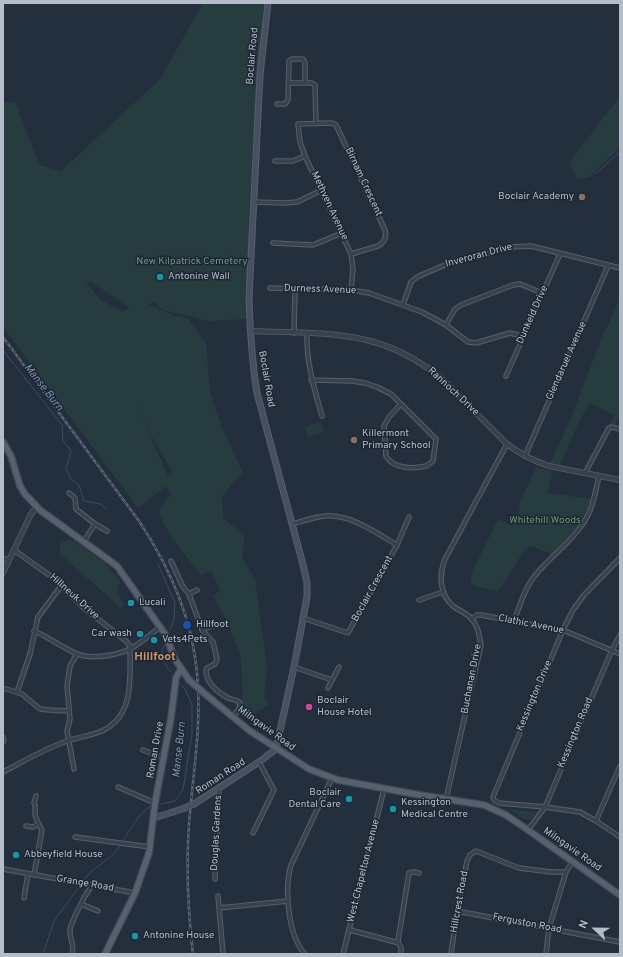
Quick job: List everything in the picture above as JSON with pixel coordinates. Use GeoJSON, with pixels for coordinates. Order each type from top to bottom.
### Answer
{"type":"FeatureCollection","features":[{"type":"Feature","properties":{"kind":"main road","name":"Boclair Road"},"geometry":{"type":"LineString","coordinates":[[268,3],[260,75],[254,202],[252,216],[249,298],[252,365],[257,393],[307,582],[307,597],[294,667],[276,749]]}},
{"type":"Feature","properties":{"kind":"main road","name":"Milngavie Road"},"geometry":{"type":"LineString","coordinates":[[3,442],[11,456],[20,486],[25,494],[36,506],[117,566],[167,638],[175,659],[188,678],[250,731],[309,769],[332,778],[384,789],[484,804],[506,815],[620,895]]}},
{"type":"Feature","properties":{"kind":"main road","name":"Roman Drive"},"geometry":{"type":"LineString","coordinates":[[154,818],[155,803],[171,718],[176,678],[181,669]]}},
{"type":"Feature","properties":{"kind":"main road"},"geometry":{"type":"LineString","coordinates":[[175,685],[179,680],[188,678]]}},
{"type":"Feature","properties":{"kind":"main road","name":"Roman Road"},"geometry":{"type":"LineString","coordinates":[[154,818],[194,804],[259,762],[276,749]]}},
{"type":"Feature","properties":{"kind":"main road"},"geometry":{"type":"LineString","coordinates":[[105,954],[135,893],[149,853],[154,818]]}},
{"type":"Feature","properties":{"kind":"street"},"geometry":{"type":"LineString","coordinates":[[277,104],[285,104],[287,102],[289,83],[288,63],[292,59],[304,60],[306,83]]}},
{"type":"Feature","properties":{"kind":"street"},"geometry":{"type":"LineString","coordinates":[[289,83],[312,83],[315,85],[316,123]]}},
{"type":"Feature","properties":{"kind":"street","name":"Birnam Crescent"},"geometry":{"type":"LineString","coordinates":[[298,124],[332,123],[338,127],[385,230],[386,237],[382,244],[351,254]]}},
{"type":"Feature","properties":{"kind":"street","name":"Methven Avenue"},"geometry":{"type":"LineString","coordinates":[[298,124],[300,142],[305,156],[351,254],[351,290]]}},
{"type":"Feature","properties":{"kind":"street"},"geometry":{"type":"LineString","coordinates":[[275,161],[293,161],[305,156]]}},
{"type":"Feature","properties":{"kind":"street"},"geometry":{"type":"LineString","coordinates":[[254,202],[285,204],[297,202],[322,190]]}},
{"type":"Feature","properties":{"kind":"street"},"geometry":{"type":"LineString","coordinates":[[273,243],[314,245],[342,233]]}},
{"type":"Feature","properties":{"kind":"street","name":"Inveroran Drive"},"geometry":{"type":"LineString","coordinates":[[403,305],[413,280],[454,261],[481,256],[514,246],[531,246],[620,268]]}},
{"type":"Feature","properties":{"kind":"street","name":"Dunkeld Drive"},"geometry":{"type":"LineString","coordinates":[[506,376],[560,254]]}},
{"type":"Feature","properties":{"kind":"street","name":"Glendaruel Avenue"},"geometry":{"type":"LineString","coordinates":[[525,456],[608,266]]}},
{"type":"Feature","properties":{"kind":"street"},"geometry":{"type":"LineString","coordinates":[[446,325],[455,309],[461,305],[513,285],[520,284],[542,293]]}},
{"type":"Feature","properties":{"kind":"street","name":"Durness Avenue"},"geometry":{"type":"LineString","coordinates":[[270,288],[351,290],[369,293],[422,312],[446,325],[470,343],[476,343],[510,332],[523,336]]}},
{"type":"Feature","properties":{"kind":"street"},"geometry":{"type":"LineString","coordinates":[[294,333],[295,289]]}},
{"type":"Feature","properties":{"kind":"street","name":"Rannoch Drive"},"geometry":{"type":"LineString","coordinates":[[250,331],[344,336],[366,340],[386,346],[409,356],[440,377],[507,444],[525,456],[549,466],[620,480]]}},
{"type":"Feature","properties":{"kind":"street"},"geometry":{"type":"LineString","coordinates":[[307,334],[306,353],[311,380],[322,416]]}},
{"type":"Feature","properties":{"kind":"street"},"geometry":{"type":"LineString","coordinates":[[311,380],[352,381],[365,383],[385,390],[391,394],[411,413],[436,439],[433,461],[426,466],[395,466],[386,456],[384,426],[389,417],[401,404]]}},
{"type":"Feature","properties":{"kind":"street"},"geometry":{"type":"LineString","coordinates":[[585,473],[609,428],[620,429]]}},
{"type":"Feature","properties":{"kind":"street"},"geometry":{"type":"LineString","coordinates":[[419,600],[443,592],[441,574],[445,559],[507,444]]}},
{"type":"Feature","properties":{"kind":"street"},"geometry":{"type":"LineString","coordinates":[[514,621],[522,598],[530,582],[578,531],[585,520],[594,498],[599,476]]}},
{"type":"Feature","properties":{"kind":"street"},"geometry":{"type":"LineString","coordinates":[[69,493],[76,498],[76,509],[95,524],[107,531]]}},
{"type":"Feature","properties":{"kind":"street"},"geometry":{"type":"LineString","coordinates":[[3,573],[36,506]]}},
{"type":"Feature","properties":{"kind":"street","name":"Boclair Crescent"},"geometry":{"type":"LineString","coordinates":[[292,524],[324,516],[343,517],[397,545]]}},
{"type":"Feature","properties":{"kind":"street","name":"Boclair Crescent"},"geometry":{"type":"LineString","coordinates":[[303,618],[348,633],[397,545],[409,517]]}},
{"type":"Feature","properties":{"kind":"street"},"geometry":{"type":"LineString","coordinates":[[84,541],[95,524]]}},
{"type":"Feature","properties":{"kind":"street","name":"Hillneuk Drive"},"geometry":{"type":"LineString","coordinates":[[14,550],[52,577],[84,608],[123,637],[130,646],[130,649]]}},
{"type":"Feature","properties":{"kind":"street"},"geometry":{"type":"LineString","coordinates":[[3,558],[9,560]]}},
{"type":"Feature","properties":{"kind":"street","name":"Kessington Drive"},"geometry":{"type":"LineString","coordinates":[[545,807],[499,803],[494,800],[493,797],[563,630],[573,610],[584,595],[620,558]]}},
{"type":"Feature","properties":{"kind":"street"},"geometry":{"type":"LineString","coordinates":[[171,561],[183,587],[189,594],[202,630],[213,642],[217,659],[215,664],[206,670],[209,683],[224,695],[240,703],[239,709],[233,717]]}},
{"type":"Feature","properties":{"kind":"street"},"geometry":{"type":"LineString","coordinates":[[17,692],[30,654],[36,622],[40,613],[61,586]]}},
{"type":"Feature","properties":{"kind":"street"},"geometry":{"type":"LineString","coordinates":[[189,594],[197,590]]}},
{"type":"Feature","properties":{"kind":"street","name":"Buchanan Drive"},"geometry":{"type":"LineString","coordinates":[[443,592],[453,606],[471,619],[479,633],[481,644],[446,799]]}},
{"type":"Feature","properties":{"kind":"street","name":"Clathic Avenue"},"geometry":{"type":"LineString","coordinates":[[471,619],[477,615],[563,630],[620,654]]}},
{"type":"Feature","properties":{"kind":"street"},"geometry":{"type":"LineString","coordinates":[[202,630],[218,624]]}},
{"type":"Feature","properties":{"kind":"street"},"geometry":{"type":"LineString","coordinates":[[34,631],[48,637],[77,654],[102,656],[130,649],[160,627]]}},
{"type":"Feature","properties":{"kind":"street","name":"Kessington Road"},"geometry":{"type":"LineString","coordinates":[[528,830],[545,807],[612,650],[620,635]]}},
{"type":"Feature","properties":{"kind":"street"},"geometry":{"type":"LineString","coordinates":[[3,772],[47,748],[86,737],[104,730],[113,723],[121,714],[127,703],[130,689],[130,649]]}},
{"type":"Feature","properties":{"kind":"street"},"geometry":{"type":"LineString","coordinates":[[74,769],[67,731],[70,719],[67,686],[68,672],[77,654]]}},
{"type":"Feature","properties":{"kind":"street"},"geometry":{"type":"LineString","coordinates":[[294,667],[332,680]]}},
{"type":"Feature","properties":{"kind":"street"},"geometry":{"type":"LineString","coordinates":[[328,688],[339,668]]}},
{"type":"Feature","properties":{"kind":"street"},"geometry":{"type":"LineString","coordinates":[[3,688],[22,694],[40,709],[69,712]]}},
{"type":"Feature","properties":{"kind":"street"},"geometry":{"type":"LineString","coordinates":[[143,750],[164,758]]}},
{"type":"Feature","properties":{"kind":"street"},"geometry":{"type":"LineString","coordinates":[[253,833],[274,790],[259,762]]}},
{"type":"Feature","properties":{"kind":"street"},"geometry":{"type":"LineString","coordinates":[[596,821],[620,766]]}},
{"type":"Feature","properties":{"kind":"street"},"geometry":{"type":"LineString","coordinates":[[306,954],[299,947],[295,937],[288,901],[288,875],[291,865],[332,778]]}},
{"type":"Feature","properties":{"kind":"street"},"geometry":{"type":"LineString","coordinates":[[118,787],[155,803]]}},
{"type":"Feature","properties":{"kind":"street","name":"Douglas Gardens"},"geometry":{"type":"LineString","coordinates":[[214,879],[219,788]]}},
{"type":"Feature","properties":{"kind":"street","name":"West Chapelton Avenue"},"geometry":{"type":"LineString","coordinates":[[343,954],[384,789]]}},
{"type":"Feature","properties":{"kind":"street"},"geometry":{"type":"LineString","coordinates":[[34,875],[42,830],[38,824],[35,814],[36,806],[34,803],[36,796]]}},
{"type":"Feature","properties":{"kind":"street"},"geometry":{"type":"LineString","coordinates":[[545,807],[580,812],[620,837]]}},
{"type":"Feature","properties":{"kind":"street"},"geometry":{"type":"LineString","coordinates":[[26,826],[33,827],[38,824]]}},
{"type":"Feature","properties":{"kind":"street"},"geometry":{"type":"LineString","coordinates":[[75,838],[150,847]]}},
{"type":"Feature","properties":{"kind":"street","name":"Hillcrest Road"},"geometry":{"type":"LineString","coordinates":[[451,954],[457,910],[467,861],[470,854],[476,851],[481,852],[504,863],[519,868],[551,872],[566,872]]}},
{"type":"Feature","properties":{"kind":"street"},"geometry":{"type":"LineString","coordinates":[[546,954],[549,928],[566,872],[573,861]]}},
{"type":"Feature","properties":{"kind":"street","name":"Grange Road"},"geometry":{"type":"LineString","coordinates":[[3,869],[135,893]]}},
{"type":"Feature","properties":{"kind":"street"},"geometry":{"type":"LineString","coordinates":[[401,954],[401,948],[398,941],[409,873],[419,873]]}},
{"type":"Feature","properties":{"kind":"street"},"geometry":{"type":"LineString","coordinates":[[24,898],[28,874]]}},
{"type":"Feature","properties":{"kind":"street"},"geometry":{"type":"LineString","coordinates":[[72,954],[74,949],[70,936],[70,929],[81,904],[92,885]]}},
{"type":"Feature","properties":{"kind":"street"},"geometry":{"type":"LineString","coordinates":[[218,896],[223,954]]}},
{"type":"Feature","properties":{"kind":"street"},"geometry":{"type":"LineString","coordinates":[[219,908],[288,901]]}},
{"type":"Feature","properties":{"kind":"street"},"geometry":{"type":"LineString","coordinates":[[81,904],[98,911]]}},
{"type":"Feature","properties":{"kind":"street","name":"Ferguston Road"},"geometry":{"type":"LineString","coordinates":[[457,910],[620,942]]}},
{"type":"Feature","properties":{"kind":"street"},"geometry":{"type":"LineString","coordinates":[[350,930],[399,944]]}},
{"type":"Feature","properties":{"kind":"green space","name":"New Kilpatrick Cemetery"},"geometry":{"type":"Polygon","coordinates":[[[203,3],[264,3],[249,213],[246,319],[208,321],[163,310],[155,302],[148,304],[175,316],[188,318],[206,344],[210,391],[222,428],[243,472],[222,496],[223,518],[245,536],[242,557],[255,579],[267,667],[264,697],[269,705],[258,710],[249,719],[243,713],[241,658],[229,626],[213,596],[220,591],[211,570],[201,575],[171,537],[159,514],[161,506],[171,495],[166,486],[138,508],[3,327],[3,102],[15,102],[40,165],[61,171],[160,79],[203,3]],[[90,281],[86,282],[100,300],[123,311],[130,308],[90,281]],[[136,403],[168,476],[173,472],[152,437],[136,403]]]}},
{"type":"Feature","properties":{"kind":"green space"},"geometry":{"type":"Polygon","coordinates":[[[620,96],[620,148],[589,177],[577,179],[569,163],[620,96]]]}},
{"type":"Feature","properties":{"kind":"green space"},"geometry":{"type":"Polygon","coordinates":[[[619,300],[620,414],[614,426],[609,425],[615,415],[589,403],[559,467],[549,464],[570,420],[601,339],[619,300]]]}},
{"type":"Feature","properties":{"kind":"green space"},"geometry":{"type":"Polygon","coordinates":[[[321,422],[324,432],[308,437],[305,427],[321,422]]]}},
{"type":"Feature","properties":{"kind":"green space","name":"Whitehill Woods"},"geometry":{"type":"Polygon","coordinates":[[[536,467],[552,472],[548,493],[591,499],[581,523],[552,554],[530,546],[523,552],[501,588],[497,591],[475,586],[471,583],[471,574],[498,519],[512,525],[520,510],[519,505],[536,467]]]}},
{"type":"Feature","properties":{"kind":"green space"},"geometry":{"type":"Polygon","coordinates":[[[70,538],[105,563],[120,581],[117,592],[124,604],[121,608],[59,553],[61,543],[70,538]]]}},
{"type":"Feature","properties":{"kind":"green space"},"geometry":{"type":"Polygon","coordinates":[[[513,810],[537,812],[531,819],[526,820],[513,812],[513,810]]]}},
{"type":"Feature","properties":{"kind":"waterway"},"geometry":{"type":"LineString","coordinates":[[596,173],[620,152]]}},
{"type":"Feature","properties":{"kind":"waterway","name":"Manse Burn"},"geometry":{"type":"LineString","coordinates":[[3,350],[62,425],[63,440],[71,451],[66,469],[71,479],[79,485],[84,501],[101,504],[107,510]]}},
{"type":"Feature","properties":{"kind":"waterway","name":"Manse Burn"},"geometry":{"type":"LineString","coordinates":[[158,564],[175,603],[174,619],[170,630]]}},
{"type":"Feature","properties":{"kind":"waterway","name":"Manse Burn"},"geometry":{"type":"LineString","coordinates":[[164,645],[162,656],[166,666],[171,672]]}},
{"type":"Feature","properties":{"kind":"waterway","name":"Manse Burn"},"geometry":{"type":"LineString","coordinates":[[161,804],[175,801],[183,790],[192,734],[192,704],[185,689],[181,685]]}},
{"type":"Feature","properties":{"kind":"waterway","name":"Manse Burn"},"geometry":{"type":"LineString","coordinates":[[124,840],[139,816],[151,806]]}},
{"type":"Feature","properties":{"kind":"waterway","name":"Manse Burn"},"geometry":{"type":"LineString","coordinates":[[84,880],[92,871],[113,855],[121,845]]}},
{"type":"Feature","properties":{"kind":"waterway","name":"Manse Burn"},"geometry":{"type":"LineString","coordinates":[[43,954],[54,921],[80,886]]}},
{"type":"Feature","properties":{"kind":"railway"},"geometry":{"type":"LineString","coordinates":[[3,337],[150,538],[169,574],[190,632],[197,673],[198,692],[198,730],[189,824],[188,856],[189,905],[193,954]]}},
{"type":"Feature","properties":{"kind":"place","name":"Boclair Academy"},"geometry":{"type":"Point","coordinates":[582,197]}},
{"type":"Feature","properties":{"kind":"place","name":"Antonine Wall"},"geometry":{"type":"Point","coordinates":[160,277]}},
{"type":"Feature","properties":{"kind":"place","name":"Killermont Primary School"},"geometry":{"type":"Point","coordinates":[354,440]}},
{"type":"Feature","properties":{"kind":"place","name":"Lucali"},"geometry":{"type":"Point","coordinates":[131,603]}},
{"type":"Feature","properties":{"kind":"place","name":"Hillfoot"},"geometry":{"type":"Point","coordinates":[187,625]}},
{"type":"Feature","properties":{"kind":"place","name":"Car wash"},"geometry":{"type":"Point","coordinates":[140,634]}},
{"type":"Feature","properties":{"kind":"place","name":"Vets4Pets"},"geometry":{"type":"Point","coordinates":[154,640]}},
{"type":"Feature","properties":{"kind":"place","name":"Boclair House Hotel"},"geometry":{"type":"Point","coordinates":[309,707]}},
{"type":"Feature","properties":{"kind":"place","name":"Boclair Dental Care"},"geometry":{"type":"Point","coordinates":[349,799]}},
{"type":"Feature","properties":{"kind":"place","name":"Kessington Medical Centre"},"geometry":{"type":"Point","coordinates":[393,809]}},
{"type":"Feature","properties":{"kind":"place","name":"Abbeyfield House"},"geometry":{"type":"Point","coordinates":[16,855]}},
{"type":"Feature","properties":{"kind":"place","name":"Antonine House"},"geometry":{"type":"Point","coordinates":[135,936]}},
{"type":"Feature","properties":{"kind":"district","name":"Hillfoot"},"geometry":{"type":"Point","coordinates":[155,658]}}]}
